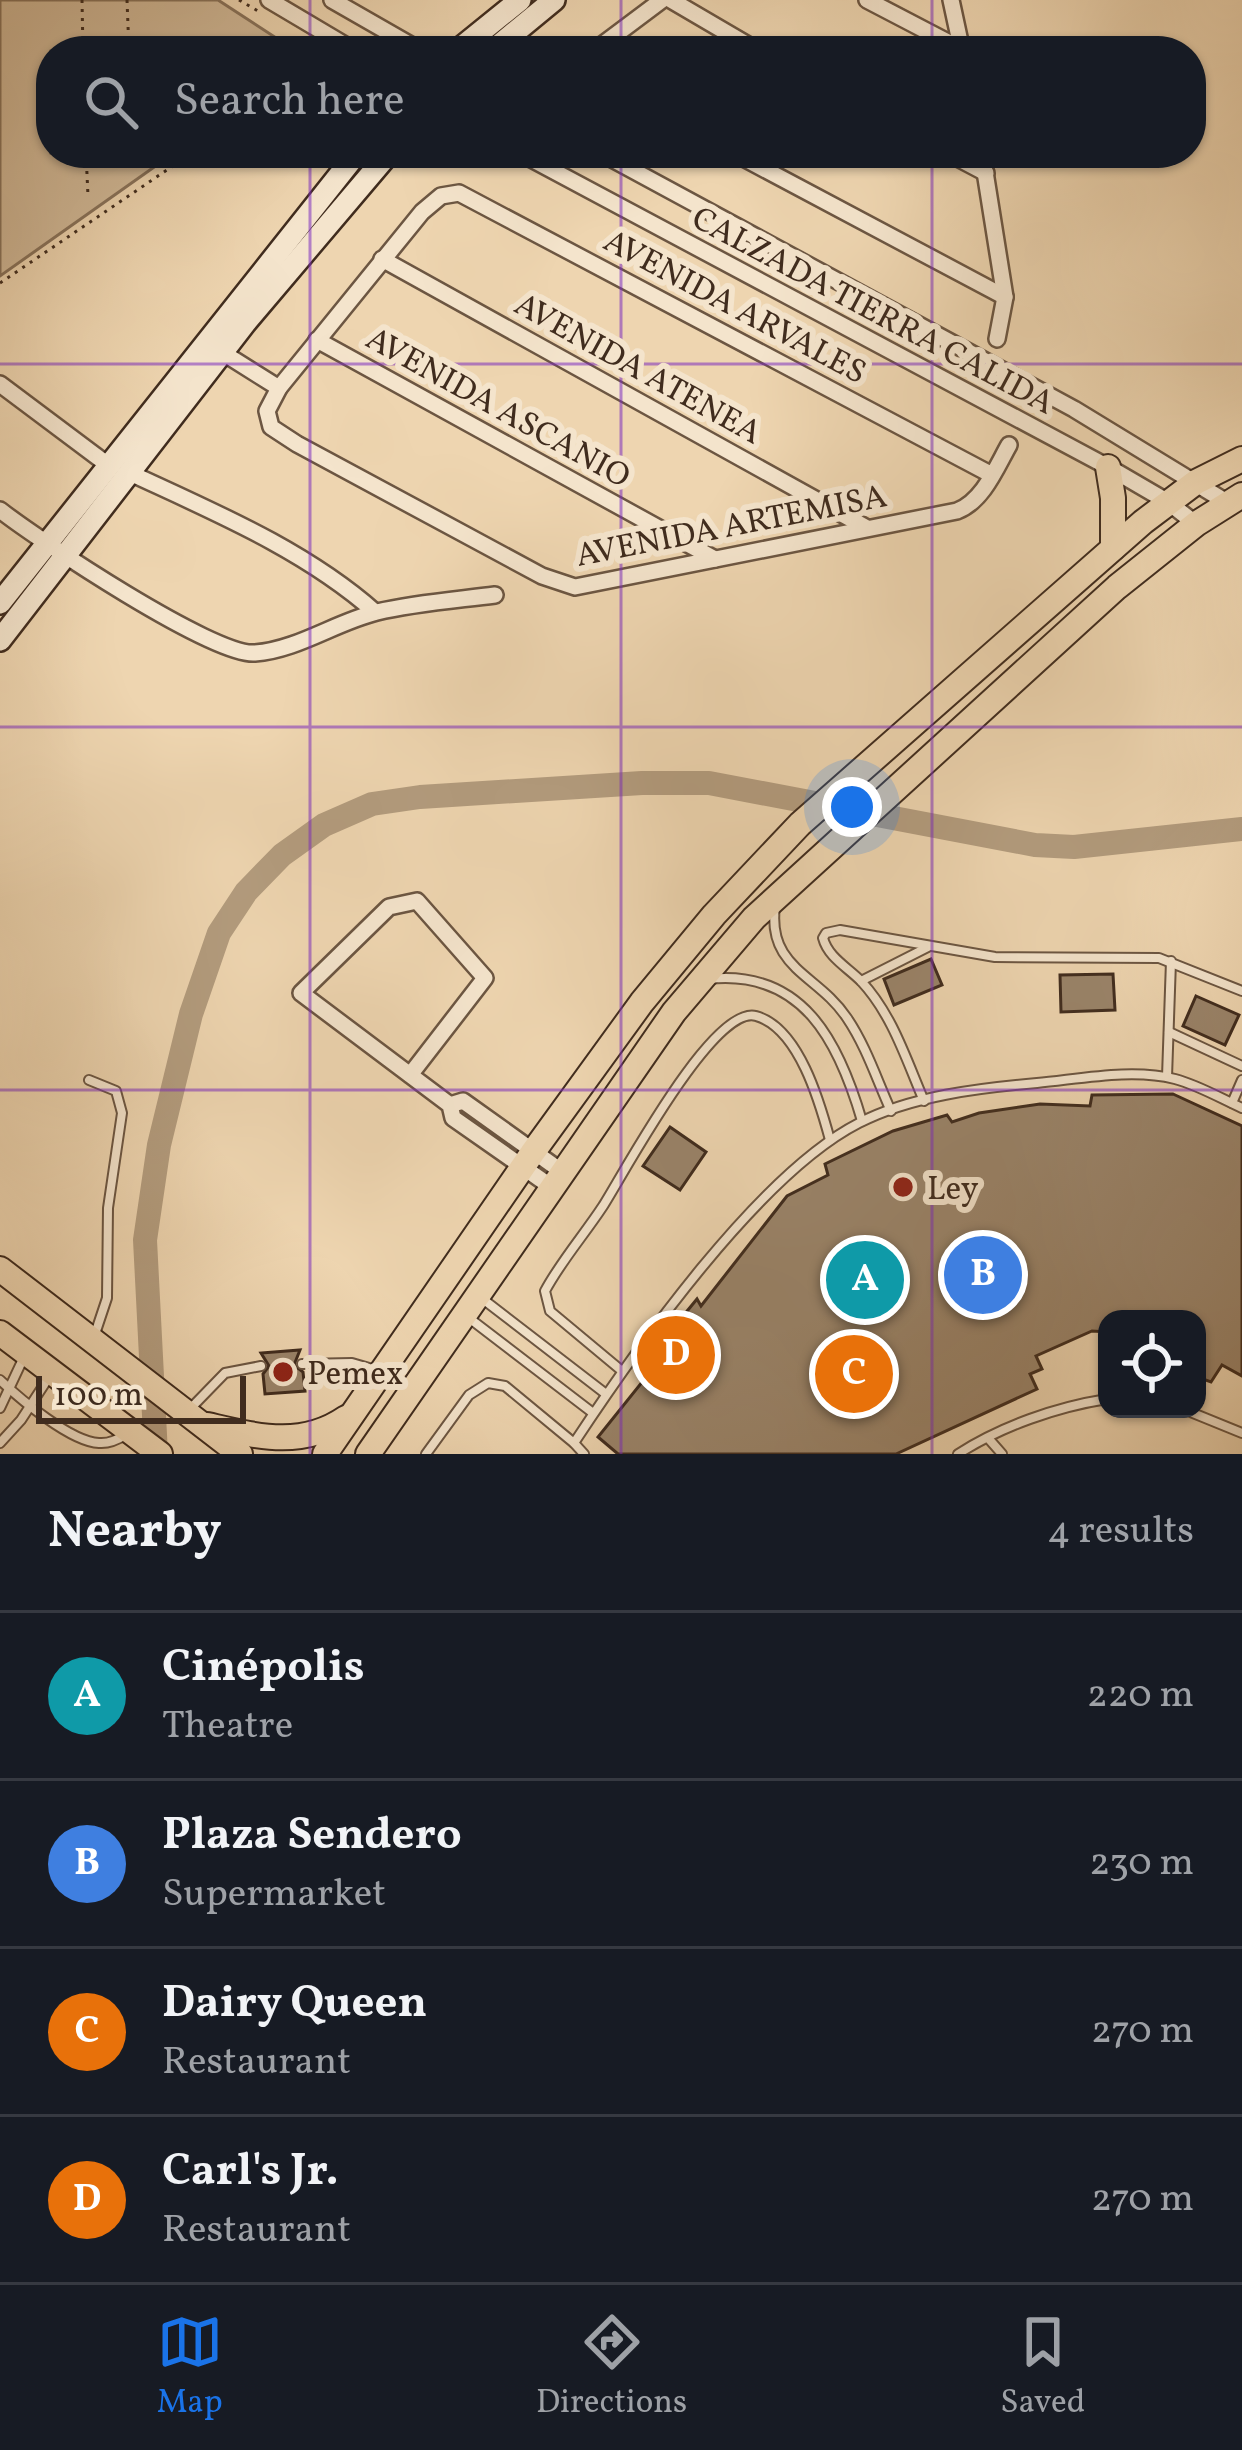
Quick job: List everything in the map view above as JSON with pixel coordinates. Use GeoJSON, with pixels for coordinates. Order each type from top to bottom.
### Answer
{"type":"FeatureCollection","features":[{"type":"Feature","properties":{"kind":"main road"},"geometry":{"type":"LineString","coordinates":[[325,1454],[527,1160],[680,955],[800,824],[1168,502],[1242,458]]}},
{"type":"Feature","properties":{"kind":"main road"},"geometry":{"type":"LineString","coordinates":[[1108,467],[1113,548]]}},
{"type":"Feature","properties":{"kind":"main road"},"geometry":{"type":"LineString","coordinates":[[368,1454],[555,1179],[700,980],[776,896],[1117,587],[1235,499]]}},
{"type":"Feature","properties":{"kind":"main road"},"geometry":{"type":"LineString","coordinates":[[0,1269],[240,1454]]}},
{"type":"Feature","properties":{"kind":"main road"},"geometry":{"type":"LineString","coordinates":[[0,1333],[145,1443]]}},
{"type":"Feature","properties":{"kind":"main road"},"geometry":{"type":"LineString","coordinates":[[385,1454],[400,1407]]}},
{"type":"Feature","properties":{"kind":"main road"},"geometry":{"type":"LineString","coordinates":[[195,1418],[259,1436],[304,1438],[358,1410]]}},
{"type":"Feature","properties":{"kind":"street"},"geometry":{"type":"LineString","coordinates":[[269,0],[330,36]]}},
{"type":"Feature","properties":{"kind":"street"},"geometry":{"type":"LineString","coordinates":[[332,0],[395,36]]}},
{"type":"Feature","properties":{"kind":"street"},"geometry":{"type":"LineString","coordinates":[[476,36],[520,0]]}},
{"type":"Feature","properties":{"kind":"street"},"geometry":{"type":"LineString","coordinates":[[510,36],[554,0]]}},
{"type":"Feature","properties":{"kind":"street"},"geometry":{"type":"LineString","coordinates":[[614,36],[662,0]]}},
{"type":"Feature","properties":{"kind":"street"},"geometry":{"type":"LineString","coordinates":[[671,0],[732,36]]}},
{"type":"Feature","properties":{"kind":"street"},"geometry":{"type":"LineString","coordinates":[[867,0],[935,36]]}},
{"type":"Feature","properties":{"kind":"street"},"geometry":{"type":"LineString","coordinates":[[951,0],[959,36]]}},
{"type":"Feature","properties":{"kind":"street"},"geometry":{"type":"LineString","coordinates":[[0,603],[130,473],[213,347],[346,168]]}},
{"type":"Feature","properties":{"kind":"street"},"geometry":{"type":"LineString","coordinates":[[0,640],[108,465],[375,168]]}},
{"type":"Feature","properties":{"kind":"street","name":"CALZADA TIERRA CALIDA"},"geometry":{"type":"LineString","coordinates":[[548,168],[1108,467],[1196,524]]}},
{"type":"Feature","properties":{"kind":"street","name":"CALZADA TIERRA CALIDA"},"geometry":{"type":"LineString","coordinates":[[629,168],[1074,409],[1196,482],[1235,499]]}},
{"type":"Feature","properties":{"kind":"street"},"geometry":{"type":"LineString","coordinates":[[762,168],[1005,297]]}},
{"type":"Feature","properties":{"kind":"street"},"geometry":{"type":"LineString","coordinates":[[978,168],[986,172]]}},
{"type":"Feature","properties":{"kind":"street"},"geometry":{"type":"LineString","coordinates":[[985,168],[1005,297],[997,338]]}},
{"type":"Feature","properties":{"kind":"street","name":"AVENIDA ARVALES"},"geometry":{"type":"LineString","coordinates":[[382,259],[422,212],[450,193],[469,196],[992,475]]}},
{"type":"Feature","properties":{"kind":"street"},"geometry":{"type":"LineString","coordinates":[[213,347],[279,388],[382,259]]}},
{"type":"Feature","properties":{"kind":"street","name":"AVENIDA ATENEA"},"geometry":{"type":"LineString","coordinates":[[382,259],[867,527]]}},
{"type":"Feature","properties":{"kind":"street","name":"AVENIDA ASCANIO"},"geometry":{"type":"LineString","coordinates":[[317,340],[715,559]]}},
{"type":"Feature","properties":{"kind":"street"},"geometry":{"type":"LineString","coordinates":[[0,384],[108,465]]}},
{"type":"Feature","properties":{"kind":"street","name":"AVENIDA ARTEMISA"},"geometry":{"type":"LineString","coordinates":[[279,388],[267,410],[268,422],[278,433],[561,585],[604,584],[957,512],[975,499],[1009,445]]}},
{"type":"Feature","properties":{"kind":"street"},"geometry":{"type":"LineString","coordinates":[[130,473],[282,548],[330,576],[375,612]]}},
{"type":"Feature","properties":{"kind":"street"},"geometry":{"type":"LineString","coordinates":[[0,510],[55,551],[207,638],[242,652],[274,649],[375,612],[495,595]]}},
{"type":"Feature","properties":{"kind":"street"},"geometry":{"type":"LineString","coordinates":[[410,1075],[485,978],[417,901],[389,907],[301,992],[410,1075],[450,1105],[454,1118],[488,1143],[555,1179]]}},
{"type":"Feature","properties":{"kind":"street"},"geometry":{"type":"LineString","coordinates":[[450,1105],[463,1101],[499,1128],[527,1160]]}},
{"type":"Feature","properties":{"kind":"street"},"geometry":{"type":"LineString","coordinates":[[488,1143],[499,1128]]}},
{"type":"Feature","properties":{"kind":"lane"},"geometry":{"type":"LineString","coordinates":[[776,896],[773,923],[780,952],[846,1016],[891,1111]]}},
{"type":"Feature","properties":{"kind":"lane"},"geometry":{"type":"LineString","coordinates":[[924,1101],[889,1018],[861,981],[827,950],[826,933],[840,930],[995,957],[1172,961],[1242,991]]}},
{"type":"Feature","properties":{"kind":"lane"},"geometry":{"type":"LineString","coordinates":[[861,981],[928,947]]}},
{"type":"Feature","properties":{"kind":"lane"},"geometry":{"type":"LineString","coordinates":[[1167,1077],[1172,961]]}},
{"type":"Feature","properties":{"kind":"lane"},"geometry":{"type":"LineString","coordinates":[[700,980],[749,977],[763,981],[805,1010],[837,1052],[862,1121]]}},
{"type":"Feature","properties":{"kind":"lane"},"geometry":{"type":"LineString","coordinates":[[622,1371],[550,1311],[544,1291],[666,1103],[723,1029],[748,1015],[777,1030],[805,1066],[830,1140]]}},
{"type":"Feature","properties":{"kind":"lane"},"geometry":{"type":"LineString","coordinates":[[1169,1032],[1242,1066]]}},
{"type":"Feature","properties":{"kind":"lane"},"geometry":{"type":"LineString","coordinates":[[574,1443],[622,1371],[748,1218],[830,1140],[862,1121],[924,1101],[1042,1082],[1167,1077],[1242,1108]]}},
{"type":"Feature","properties":{"kind":"lane"},"geometry":{"type":"LineString","coordinates":[[1232,1103],[1242,1080]]}},
{"type":"Feature","properties":{"kind":"lane"},"geometry":{"type":"LineString","coordinates":[[89,1081],[116,1091],[122,1113],[108,1208],[107,1298],[100,1345]]}},
{"type":"Feature","properties":{"kind":"lane"},"geometry":{"type":"LineString","coordinates":[[470,1304],[606,1394]]}},
{"type":"Feature","properties":{"kind":"lane"},"geometry":{"type":"LineString","coordinates":[[470,1304],[593,1412]]}},
{"type":"Feature","properties":{"kind":"lane"},"geometry":{"type":"LineString","coordinates":[[0,1408],[3,1383],[26,1352]]}},
{"type":"Feature","properties":{"kind":"lane"},"geometry":{"type":"LineString","coordinates":[[302,1364],[352,1363],[383,1372]]}},
{"type":"Feature","properties":{"kind":"lane"},"geometry":{"type":"LineString","coordinates":[[195,1418],[225,1373],[261,1366]]}},
{"type":"Feature","properties":{"kind":"lane"},"geometry":{"type":"LineString","coordinates":[[0,1443],[51,1372]]}},
{"type":"Feature","properties":{"kind":"lane"},"geometry":{"type":"LineString","coordinates":[[3,1383],[31,1406],[98,1443],[145,1443]]}},
{"type":"Feature","properties":{"kind":"lane"},"geometry":{"type":"LineString","coordinates":[[426,1454],[469,1395],[488,1383],[506,1386],[584,1454]]}},
{"type":"Feature","properties":{"kind":"lane"},"geometry":{"type":"LineString","coordinates":[[957,1453],[1063,1408],[1098,1401]]}},
{"type":"Feature","properties":{"kind":"lane"},"geometry":{"type":"LineString","coordinates":[[1206,1418],[1242,1433]]}},
{"type":"Feature","properties":{"kind":"lane"},"geometry":{"type":"LineString","coordinates":[[988,1438],[1002,1454]]}},
{"type":"Feature","properties":{"kind":"path"},"geometry":{"type":"LineString","coordinates":[[82,0],[83,36]]}},
{"type":"Feature","properties":{"kind":"path"},"geometry":{"type":"LineString","coordinates":[[127,0],[128,36]]}},
{"type":"Feature","properties":{"kind":"path"},"geometry":{"type":"LineString","coordinates":[[87,168],[88,196]]}},
{"type":"Feature","properties":{"kind":"path"},"geometry":{"type":"LineString","coordinates":[[0,283],[170,168]]}},
{"type":"Feature","properties":{"kind":"shaded area"},"geometry":{"type":"Polygon","coordinates":[[[0,0],[218,0],[273,36],[36,36],[36,168],[153,168],[0,276],[0,0]]]}},
{"type":"Feature","properties":{"kind":"building"},"geometry":{"type":"Polygon","coordinates":[[[931,959],[942,985],[894,1005],[884,979],[931,959]]]}},
{"type":"Feature","properties":{"kind":"building"},"geometry":{"type":"Polygon","coordinates":[[[1113,974],[1115,1010],[1061,1012],[1060,975],[1113,974]]]}},
{"type":"Feature","properties":{"kind":"building"},"geometry":{"type":"Polygon","coordinates":[[[1196,996],[1239,1015],[1225,1045],[1183,1026],[1196,996]]]}},
{"type":"Feature","properties":{"kind":"building"},"geometry":{"type":"Polygon","coordinates":[[[1173,1094],[1242,1126],[1242,1376],[1222,1365],[1211,1382],[1206,1380],[1206,1310],[1098,1310],[1098,1331],[1036,1356],[1042,1369],[1030,1374],[1037,1389],[896,1454],[618,1454],[598,1437],[643,1381],[637,1372],[697,1299],[701,1306],[787,1196],[828,1175],[825,1164],[893,1131],[947,1115],[952,1122],[1040,1104],[1090,1106],[1092,1095],[1173,1094]]]}},
{"type":"Feature","properties":{"kind":"building"},"geometry":{"type":"Polygon","coordinates":[[[670,1127],[706,1152],[680,1190],[643,1166],[670,1127]]]}},
{"type":"Feature","properties":{"kind":"building","name":"Pemex"},"geometry":{"type":"Polygon","coordinates":[[[300,1350],[294,1365],[303,1372],[305,1391],[265,1394],[263,1374],[269,1366],[261,1353],[300,1350]]]}},
{"type":"Feature","properties":{"kind":"waterway"},"geometry":{"type":"LineString","coordinates":[[156,1454],[145,1240],[159,1145],[191,1014],[219,933],[246,892],[282,855],[324,825],[372,804],[420,797],[709,783],[1035,845],[1074,847],[1242,829]]}},
{"type":"Feature","properties":{"kind":"place","name":"Ley"},"geometry":{"type":"Point","coordinates":[903,1187]}},
{"type":"Feature","properties":{"kind":"place","name":"Plaza Sendero"},"geometry":{"type":"Point","coordinates":[983,1275]}},
{"type":"Feature","properties":{"kind":"place","name":"Cinépolis"},"geometry":{"type":"Point","coordinates":[865,1280]}},
{"type":"Feature","properties":{"kind":"place","name":"Carl's Jr."},"geometry":{"type":"Point","coordinates":[676,1355]}},
{"type":"Feature","properties":{"kind":"place","name":"Pemex"},"geometry":{"type":"Point","coordinates":[283,1372]}},
{"type":"Feature","properties":{"kind":"place","name":"Dairy Queen"},"geometry":{"type":"Point","coordinates":[854,1374]}}]}
